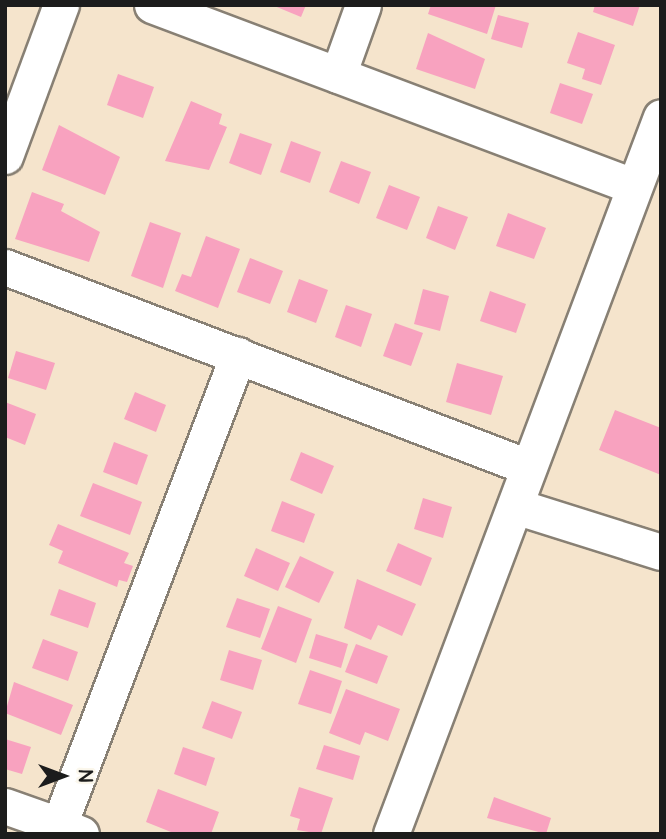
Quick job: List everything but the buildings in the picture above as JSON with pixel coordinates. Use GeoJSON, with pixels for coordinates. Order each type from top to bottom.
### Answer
{"type":"FeatureCollection","features":[{"type":"Feature","properties":{"kind":"street"},"geometry":{"type":"LineString","coordinates":[[5,156],[61,5]]}},
{"type":"Feature","properties":{"kind":"street"},"geometry":{"type":"LineString","coordinates":[[152,5],[633,186]]}},
{"type":"Feature","properties":{"kind":"street"},"geometry":{"type":"LineString","coordinates":[[338,75],[363,5]]}},
{"type":"Feature","properties":{"kind":"street"},"geometry":{"type":"LineString","coordinates":[[391,834],[661,117]]}},
{"type":"Feature","properties":{"kind":"street"},"geometry":{"type":"LineString","coordinates":[[5,267],[528,467]]}},
{"type":"Feature","properties":{"kind":"street"},"geometry":{"type":"LineString","coordinates":[[5,806],[70,829],[238,355]]}},
{"type":"Feature","properties":{"kind":"street"},"geometry":{"type":"LineString","coordinates":[[515,506],[661,552]]}}]}
